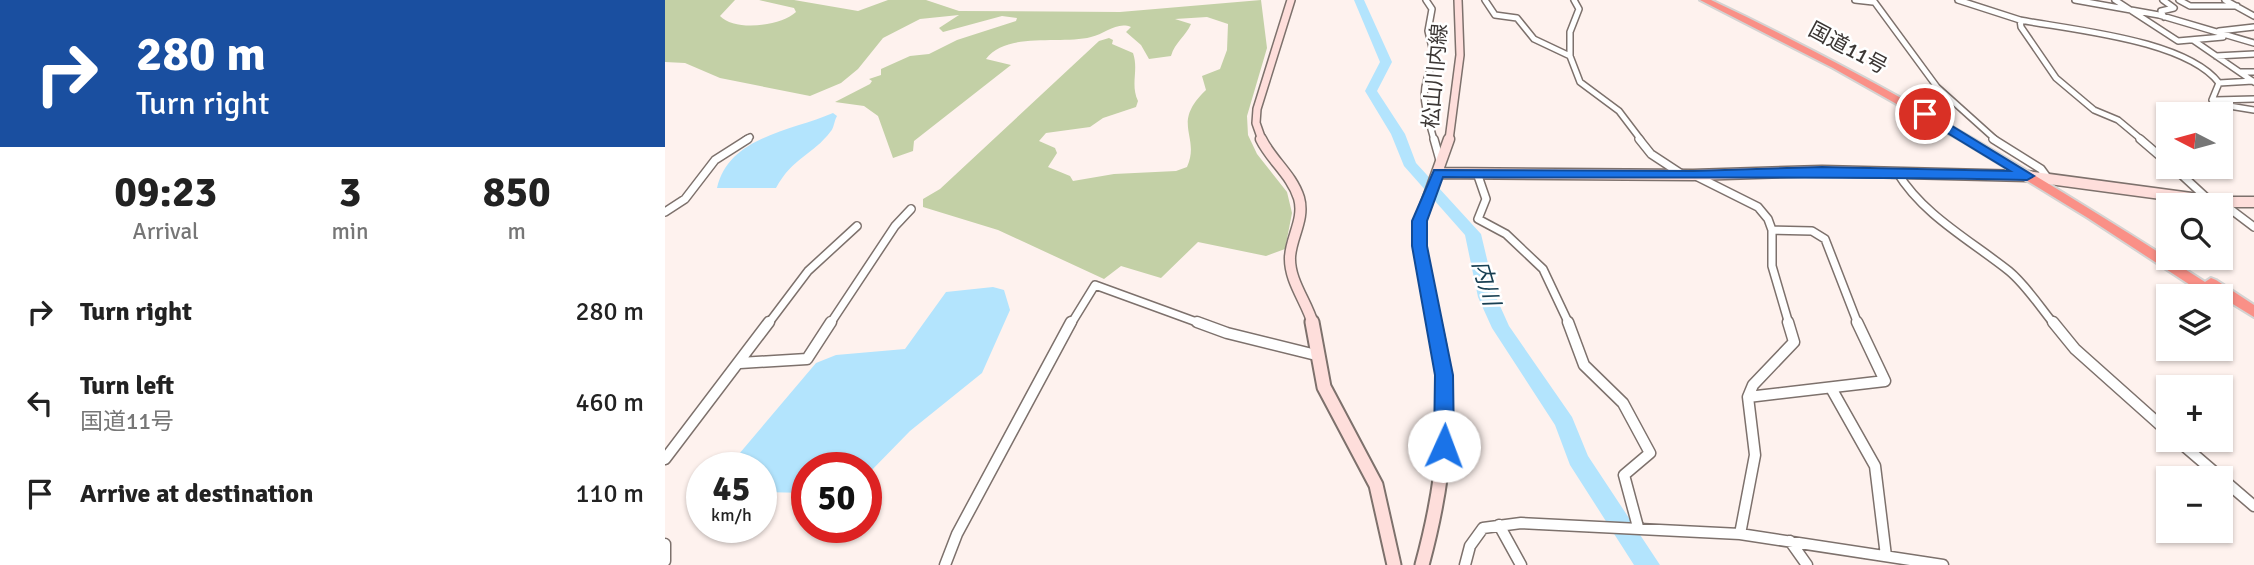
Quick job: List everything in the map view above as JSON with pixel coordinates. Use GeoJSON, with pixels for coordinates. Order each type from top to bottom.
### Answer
{"type":"FeatureCollection","features":[{"type":"Feature","properties":{"kind":"highway","name":"国道11号"},"geometry":{"type":"LineString","coordinates":[[1705,0],[1863,79],[2027,176],[2198,284]]}},
{"type":"Feature","properties":{"kind":"highway","name":"国道11号"},"geometry":{"type":"LineString","coordinates":[[1714,0],[1854,67],[2049,180],[2156,247]]}},
{"type":"Feature","properties":{"kind":"highway","name":"国道11号"},"geometry":{"type":"LineString","coordinates":[[2191,270],[2254,312]]}},
{"type":"Feature","properties":{"kind":"highway","name":"国道11号"},"geometry":{"type":"LineString","coordinates":[[2233,306],[2254,320]]}},
{"type":"Feature","properties":{"kind":"street"},"geometry":{"type":"LineString","coordinates":[[1291,0],[1258,109],[1256,126],[1262,144],[1287,174],[1300,200],[1301,216],[1290,254],[1291,266],[1310,315],[1324,387],[1376,485],[1394,565]]}},
{"type":"Feature","properties":{"kind":"street"},"geometry":{"type":"LineString","coordinates":[[1426,0],[1432,9],[1428,31],[1435,60],[1425,79],[1422,97],[1438,173],[1688,175],[1897,172],[2027,176],[2156,194]]}},
{"type":"Feature","properties":{"kind":"street","name":"松山川内線"},"geometry":{"type":"LineString","coordinates":[[1422,565],[1441,484],[1445,427],[1444,375],[1419,246],[1419,221],[1438,173],[1453,122],[1460,26],[1458,0]]}},
{"type":"Feature","properties":{"kind":"street"},"geometry":{"type":"LineString","coordinates":[[1485,0],[1495,15],[1517,18],[1534,39],[1570,56]]}},
{"type":"Feature","properties":{"kind":"street"},"geometry":{"type":"LineString","coordinates":[[1574,0],[1579,9],[1570,32],[1570,56],[1580,82],[1625,117],[1651,154],[1688,175],[1758,207],[1768,219],[1772,230],[1772,266],[1794,342],[1753,385],[1748,397],[1755,455],[1740,534]]}},
{"type":"Feature","properties":{"kind":"street"},"geometry":{"type":"LineString","coordinates":[[1856,0],[1873,1],[1937,87],[1992,138],[2041,169],[2049,180]]}},
{"type":"Feature","properties":{"kind":"street"},"geometry":{"type":"LineString","coordinates":[[1958,0],[2020,20],[2131,39],[2199,64],[2209,69],[2219,83]]}},
{"type":"Feature","properties":{"kind":"street"},"geometry":{"type":"LineString","coordinates":[[2075,0],[2164,17],[2254,43]]}},
{"type":"Feature","properties":{"kind":"street"},"geometry":{"type":"LineString","coordinates":[[2115,0],[2178,41],[2229,37]]}},
{"type":"Feature","properties":{"kind":"street"},"geometry":{"type":"LineString","coordinates":[[2163,0],[2173,8],[2161,11],[2164,17]]}},
{"type":"Feature","properties":{"kind":"street"},"geometry":{"type":"LineString","coordinates":[[2179,0],[2190,6],[2237,6]]}},
{"type":"Feature","properties":{"kind":"street"},"geometry":{"type":"LineString","coordinates":[[2225,0],[2254,16]]}},
{"type":"Feature","properties":{"kind":"street"},"geometry":{"type":"LineString","coordinates":[[2020,20],[2021,27],[2056,78],[2094,110],[2118,120],[2156,153]]}},
{"type":"Feature","properties":{"kind":"street"},"geometry":{"type":"LineString","coordinates":[[2149,22],[2178,21]]}},
{"type":"Feature","properties":{"kind":"street"},"geometry":{"type":"LineString","coordinates":[[2212,31],[2254,27]]}},
{"type":"Feature","properties":{"kind":"street"},"geometry":{"type":"LineString","coordinates":[[2192,39],[2253,81]]}},
{"type":"Feature","properties":{"kind":"street"},"geometry":{"type":"LineString","coordinates":[[2216,56],[2254,54]]}},
{"type":"Feature","properties":{"kind":"street"},"geometry":{"type":"LineString","coordinates":[[2199,64],[2228,64]]}},
{"type":"Feature","properties":{"kind":"street"},"geometry":{"type":"LineString","coordinates":[[2240,72],[2254,72]]}},
{"type":"Feature","properties":{"kind":"street"},"geometry":{"type":"LineString","coordinates":[[2219,83],[2253,81]]}},
{"type":"Feature","properties":{"kind":"street"},"geometry":{"type":"LineString","coordinates":[[2212,100],[2212,94],[2219,83]]}},
{"type":"Feature","properties":{"kind":"street"},"geometry":{"type":"LineString","coordinates":[[2212,100],[2254,99]]}},
{"type":"Feature","properties":{"kind":"street"},"geometry":{"type":"LineString","coordinates":[[2212,100],[2232,108],[2254,110]]}},
{"type":"Feature","properties":{"kind":"street"},"geometry":{"type":"LineString","coordinates":[[665,212],[685,199],[715,160],[750,137]]}},
{"type":"Feature","properties":{"kind":"street"},"geometry":{"type":"LineString","coordinates":[[1897,172],[1909,192],[1931,212],[2011,273],[2075,349],[2156,421]]}},
{"type":"Feature","properties":{"kind":"street"},"geometry":{"type":"LineString","coordinates":[[1477,173],[1486,199],[1478,219],[1481,223],[1506,234],[1543,269],[1564,311],[1584,365],[1623,403],[1650,453],[1624,475],[1635,527]]}},
{"type":"Feature","properties":{"kind":"street"},"geometry":{"type":"LineString","coordinates":[[2186,179],[2201,193]]}},
{"type":"Feature","properties":{"kind":"street"},"geometry":{"type":"LineString","coordinates":[[2233,202],[2254,202]]}},
{"type":"Feature","properties":{"kind":"street"},"geometry":{"type":"LineString","coordinates":[[740,363],[807,359],[895,226],[911,209]]}},
{"type":"Feature","properties":{"kind":"street"},"geometry":{"type":"LineString","coordinates":[[2233,211],[2254,227]]}},
{"type":"Feature","properties":{"kind":"street"},"geometry":{"type":"LineString","coordinates":[[665,459],[808,271],[857,226]]}},
{"type":"Feature","properties":{"kind":"street"},"geometry":{"type":"LineString","coordinates":[[1748,397],[1885,382],[1859,327],[1825,239],[1812,230],[1772,230]]}},
{"type":"Feature","properties":{"kind":"street"},"geometry":{"type":"LineString","coordinates":[[945,565],[957,534],[1084,299],[1095,285],[1227,333],[1317,355]]}},
{"type":"Feature","properties":{"kind":"street"},"geometry":{"type":"LineString","coordinates":[[1831,388],[1875,466],[1886,556]]}},
{"type":"Feature","properties":{"kind":"street"},"geometry":{"type":"LineString","coordinates":[[2191,452],[2254,506]]}},
{"type":"Feature","properties":{"kind":"street"},"geometry":{"type":"LineString","coordinates":[[1499,525],[1521,565]]}},
{"type":"Feature","properties":{"kind":"street"},"geometry":{"type":"LineString","coordinates":[[1465,565],[1470,546],[1483,528],[1499,525],[1635,527],[1740,534],[1943,565]]}},
{"type":"Feature","properties":{"kind":"street"},"geometry":{"type":"LineString","coordinates":[[1790,541],[1807,565]]}},
{"type":"Feature","properties":{"kind":"street"},"geometry":{"type":"LineString","coordinates":[[665,544],[665,561]]}},
{"type":"Feature","properties":{"kind":"green space"},"geometry":{"type":"Polygon","coordinates":[[[665,0],[735,0],[720,16],[736,24],[758,25],[780,21],[796,12],[794,8],[759,0],[794,0],[858,11],[888,0],[926,0],[959,11],[1120,12],[1261,0],[1267,48],[1247,116],[1248,135],[1257,154],[1287,192],[1292,213],[1285,249],[1266,256],[1198,242],[1161,278],[1121,266],[1104,279],[998,230],[923,207],[923,199],[940,189],[1099,41],[1109,38],[1113,40],[1112,44],[1133,53],[1138,101],[1136,107],[1103,118],[1090,127],[1046,133],[1039,141],[1055,148],[1057,153],[1048,167],[1070,176],[1073,181],[1114,174],[1176,171],[1187,167],[1191,147],[1188,130],[1190,112],[1206,90],[1202,76],[1220,69],[1227,50],[1228,24],[1207,17],[1175,19],[1191,24],[1171,56],[1149,59],[1141,45],[1126,32],[1131,27],[1126,26],[1079,39],[1035,40],[1007,45],[995,50],[986,59],[1011,65],[914,141],[913,151],[893,158],[878,116],[864,106],[835,102],[870,84],[872,81],[869,79],[881,75],[881,69],[910,56],[929,54],[957,40],[1016,21],[1017,18],[1002,16],[943,32],[939,28],[959,15],[920,19],[883,38],[858,69],[841,83],[810,96],[720,78],[685,63],[665,62],[665,0]]]}},
{"type":"Feature","properties":{"kind":"water"},"geometry":{"type":"Polygon","coordinates":[[[833,113],[837,116],[832,130],[789,170],[776,188],[717,188],[734,157],[748,146],[833,113]]]}},
{"type":"Feature","properties":{"kind":"water"},"geometry":{"type":"Polygon","coordinates":[[[993,287],[1004,290],[1010,310],[982,373],[910,431],[882,460],[882,452],[791,452],[791,493],[777,492],[777,452],[741,452],[816,363],[836,355],[905,349],[946,292],[993,287]]]}},
{"type":"Feature","properties":{"kind":"waterway","name":"内川"},"geometry":{"type":"LineString","coordinates":[[1359,0],[1386,62],[1371,91],[1398,134],[1409,163],[1473,234],[1487,297],[1501,328],[1565,423],[1578,459],[1648,565]]}},
{"type":"Feature","properties":{"kind":"route"},"geometry":{"type":"LineString","coordinates":[[1444,446],[1444,375],[1419,246],[1419,221],[1438,173],[1693,175],[1822,171],[2027,176],[1925,114]]}}]}
